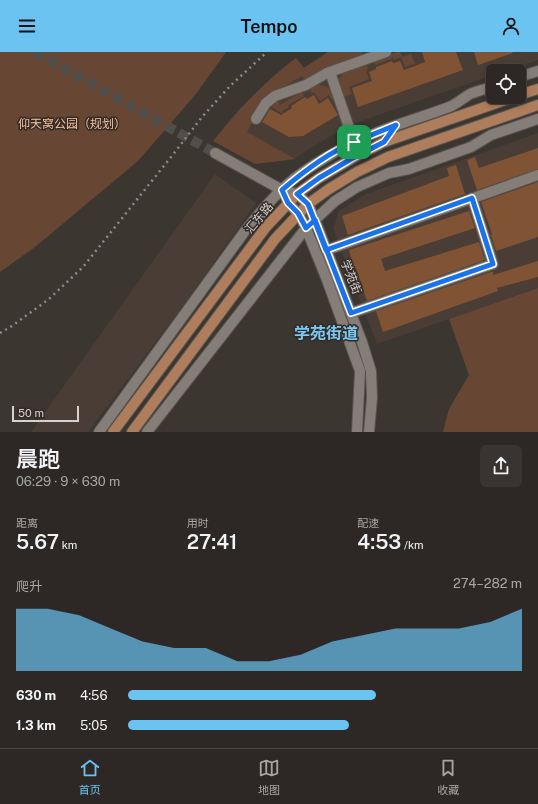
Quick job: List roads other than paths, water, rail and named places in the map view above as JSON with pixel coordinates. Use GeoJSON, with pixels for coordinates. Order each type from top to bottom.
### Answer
{"type":"FeatureCollection","features":[{"type":"Feature","properties":{"kind":"main road"},"geometry":{"type":"LineString","coordinates":[[526,93],[538,89]]}},
{"type":"Feature","properties":{"kind":"main road","name":"汇东路"},"geometry":{"type":"LineString","coordinates":[[113,432],[266,227],[297,194],[319,178],[384,142],[494,104]]}},
{"type":"Feature","properties":{"kind":"main road"},"geometry":{"type":"LineString","coordinates":[[132,432],[275,239],[308,204],[357,172],[388,157],[538,106]]}},
{"type":"Feature","properties":{"kind":"street"},"geometry":{"type":"LineString","coordinates":[[256,119],[263,106],[275,96],[306,85],[330,72],[386,52]]}},
{"type":"Feature","properties":{"kind":"street"},"geometry":{"type":"LineString","coordinates":[[526,75],[538,71]]}},
{"type":"Feature","properties":{"kind":"street"},"geometry":{"type":"LineString","coordinates":[[330,72],[354,142]]}},
{"type":"Feature","properties":{"kind":"street"},"geometry":{"type":"LineString","coordinates":[[99,432],[245,230],[282,190],[313,166],[336,151],[354,142],[450,106],[471,94],[486,89]]}},
{"type":"Feature","properties":{"kind":"street"},"geometry":{"type":"LineString","coordinates":[[147,432],[306,228],[335,201],[357,187],[389,173],[409,169],[471,147],[491,135],[538,119]]}},
{"type":"Feature","properties":{"kind":"street"},"geometry":{"type":"LineString","coordinates":[[384,142],[396,125]]}},
{"type":"Feature","properties":{"kind":"street"},"geometry":{"type":"LineString","coordinates":[[215,153],[282,190]]}},
{"type":"Feature","properties":{"kind":"street"},"geometry":{"type":"LineString","coordinates":[[326,250],[538,175]]}},
{"type":"Feature","properties":{"kind":"street","name":"学苑街"},"geometry":{"type":"LineString","coordinates":[[282,190],[297,194],[308,204],[362,342],[371,371],[372,398],[369,432]]}},
{"type":"Feature","properties":{"kind":"street","name":"学苑街"},"geometry":{"type":"LineString","coordinates":[[282,190],[288,203],[298,213],[306,228],[327,280],[360,371],[357,432]]}},
{"type":"Feature","properties":{"kind":"street"},"geometry":{"type":"LineString","coordinates":[[351,313],[493,264],[472,198]]}},
{"type":"Feature","properties":{"kind":"tunnel"},"geometry":{"type":"LineString","coordinates":[[35,52],[215,153]]}},
{"type":"Feature","properties":{"kind":"railway"},"geometry":{"type":"LineString","coordinates":[[0,333],[49,299],[83,267],[202,117],[230,86],[267,52]]}},
{"type":"Feature","properties":{"kind":"district","name":"学苑街道"},"geometry":{"type":"Point","coordinates":[326,333]}},
{"type":"Feature","properties":{"kind":"park label","name":"仰天窝公园（规划）"},"geometry":{"type":"Point","coordinates":[72,124]}}]}
